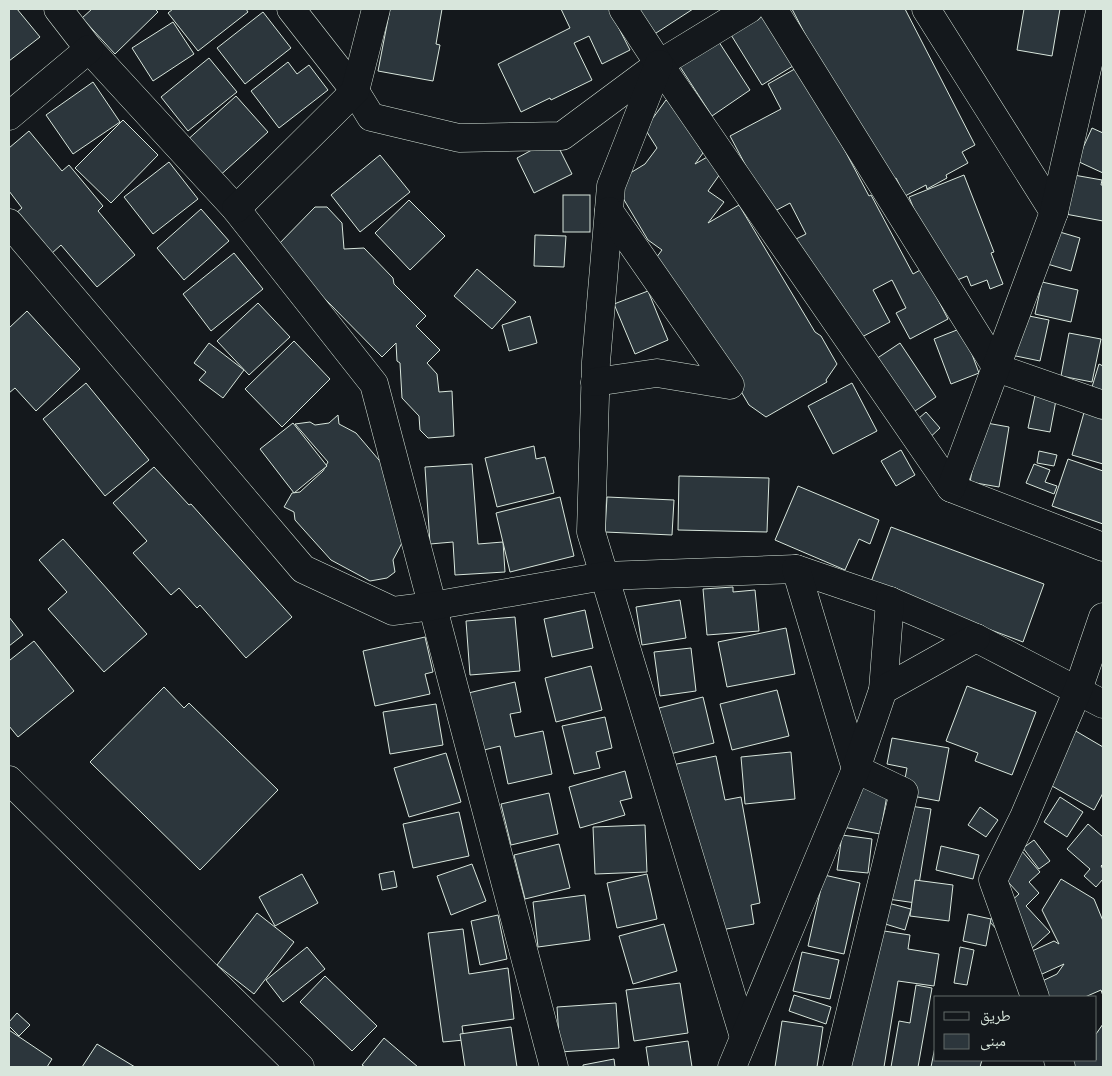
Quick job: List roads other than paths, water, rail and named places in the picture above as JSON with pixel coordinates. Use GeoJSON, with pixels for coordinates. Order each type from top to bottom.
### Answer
{"type":"FeatureCollection","features":[{"type":"Feature","properties":{"kind":"street"},"geometry":{"type":"LineString","coordinates":[[58,9],[89,49],[236,209],[374,384],[554,1067]]}},
{"type":"Feature","properties":{"kind":"street"},"geometry":{"type":"LineString","coordinates":[[291,9],[355,91],[371,117],[459,138],[562,136],[658,64],[749,9]]}},
{"type":"Feature","properties":{"kind":"street"},"geometry":{"type":"LineString","coordinates":[[236,209],[355,91],[376,9]]}},
{"type":"Feature","properties":{"kind":"street"},"geometry":{"type":"LineString","coordinates":[[623,9],[658,64],[951,488],[1103,547]]}},
{"type":"Feature","properties":{"kind":"street"},"geometry":{"type":"LineString","coordinates":[[772,9],[997,368],[1103,405]]}},
{"type":"Feature","properties":{"kind":"street"},"geometry":{"type":"LineString","coordinates":[[926,9],[1054,212]]}},
{"type":"Feature","properties":{"kind":"street"},"geometry":{"type":"LineString","coordinates":[[951,488],[1054,212],[1101,14]]}},
{"type":"Feature","properties":{"kind":"street"},"geometry":{"type":"LineString","coordinates":[[9,116],[89,49]]}},
{"type":"Feature","properties":{"kind":"street"},"geometry":{"type":"LineString","coordinates":[[658,64],[612,186],[595,382],[591,532],[744,1037]]}},
{"type":"Feature","properties":{"kind":"street"},"geometry":{"type":"LineString","coordinates":[[595,382],[657,373],[730,385],[609,212]]}},
{"type":"Feature","properties":{"kind":"street"},"geometry":{"type":"LineString","coordinates":[[9,223],[303,569],[393,611],[604,576],[796,569],[890,601],[976,638],[1103,704]]}},
{"type":"Feature","properties":{"kind":"street"},"geometry":{"type":"LineString","coordinates":[[796,569],[856,769],[904,792],[837,1067]]}},
{"type":"Feature","properties":{"kind":"street"},"geometry":{"type":"LineString","coordinates":[[732,1067],[856,769],[883,690],[890,601]]}},
{"type":"Feature","properties":{"kind":"street"},"geometry":{"type":"LineString","coordinates":[[1036,996],[993,880],[1024,817],[1078,690],[1103,617]]}},
{"type":"Feature","properties":{"kind":"street"},"geometry":{"type":"LineString","coordinates":[[883,690],[976,638]]}},
{"type":"Feature","properties":{"kind":"street"},"geometry":{"type":"LineString","coordinates":[[1078,690],[1103,714]]}},
{"type":"Feature","properties":{"kind":"street"},"geometry":{"type":"LineString","coordinates":[[9,780],[300,1067]]}}]}
